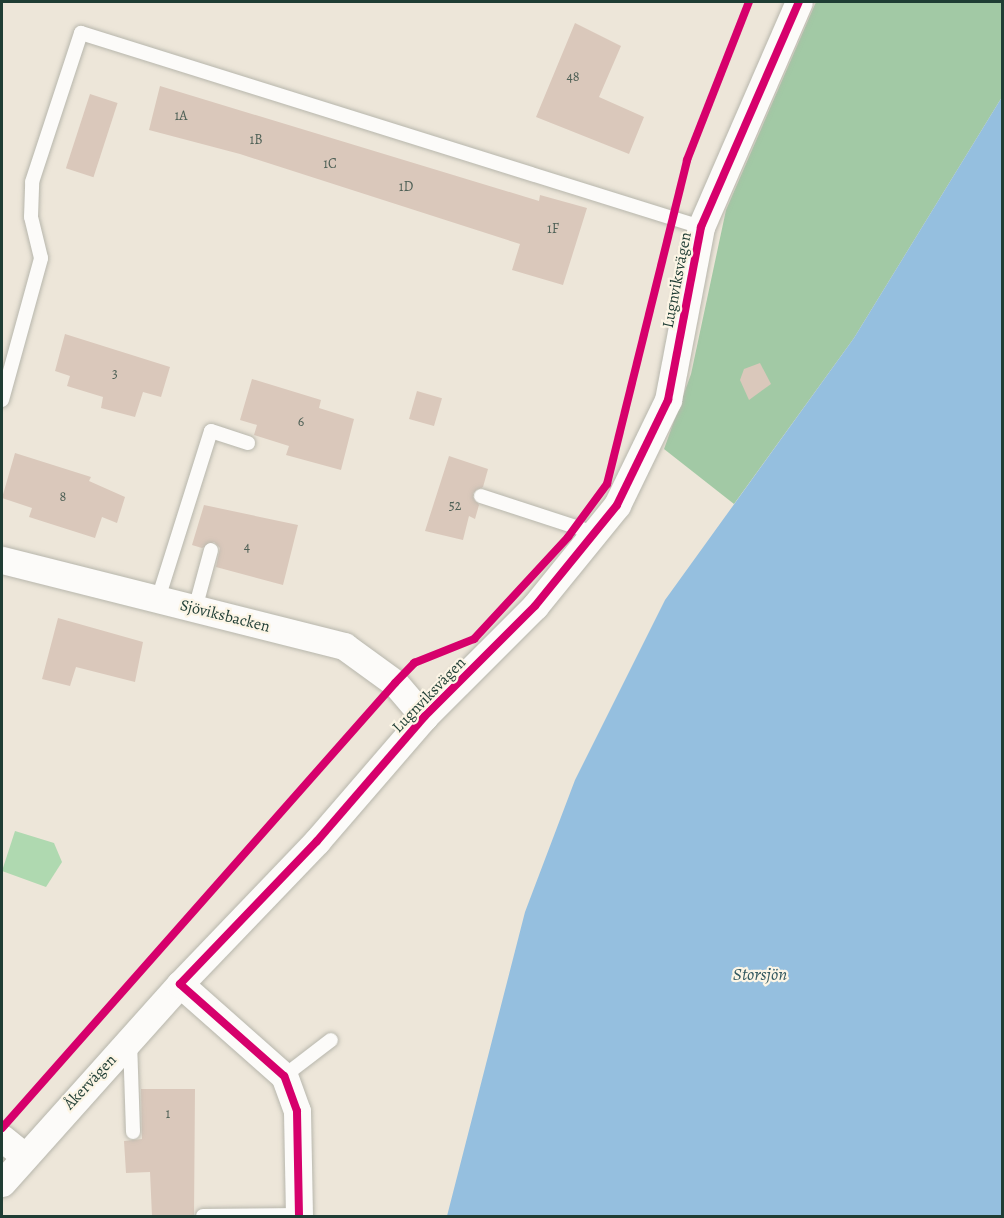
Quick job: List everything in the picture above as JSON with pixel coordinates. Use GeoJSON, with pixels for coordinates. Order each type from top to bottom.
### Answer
{"type":"FeatureCollection","features":[{"type":"Feature","properties":{"kind":"street","name":"Lugnviksvägen"},"geometry":{"type":"LineString","coordinates":[[180,984],[317,841],[424,717],[535,606],[617,506],[668,400],[701,227],[799,2]]}},
{"type":"Feature","properties":{"kind":"street","name":"Sjöviksbacken"},"geometry":{"type":"LineString","coordinates":[[2,560],[344,646],[395,683],[424,717]]}},
{"type":"Feature","properties":{"kind":"street","name":"Åkervägen"},"geometry":{"type":"LineString","coordinates":[[2,1183],[23,1155],[180,984]]}},
{"type":"Feature","properties":{"kind":"street"},"geometry":{"type":"LineString","coordinates":[[180,984],[284,1076],[297,1110],[299,1216]]}},
{"type":"Feature","properties":{"kind":"street"},"geometry":{"type":"LineString","coordinates":[[2,1138],[23,1155]]}},
{"type":"Feature","properties":{"kind":"lane"},"geometry":{"type":"LineString","coordinates":[[2,400],[5,370],[41,258],[31,217],[32,182],[81,33],[701,227]]}},
{"type":"Feature","properties":{"kind":"lane"},"geometry":{"type":"LineString","coordinates":[[158,599],[211,431],[248,443]]}},
{"type":"Feature","properties":{"kind":"lane"},"geometry":{"type":"LineString","coordinates":[[481,496],[594,533]]}},
{"type":"Feature","properties":{"kind":"lane"},"geometry":{"type":"LineString","coordinates":[[195,609],[211,550]]}},
{"type":"Feature","properties":{"kind":"lane"},"geometry":{"type":"LineString","coordinates":[[130,1038],[134,1132]]}},
{"type":"Feature","properties":{"kind":"lane"},"geometry":{"type":"LineString","coordinates":[[284,1076],[331,1040]]}},
{"type":"Feature","properties":{"kind":"lane"},"geometry":{"type":"LineString","coordinates":[[203,1216],[299,1216]]}},
{"type":"Feature","properties":{"kind":"green space"},"geometry":{"type":"Polygon","coordinates":[[[816,2],[1002,2],[1002,97],[854,338],[734,504],[664,449],[691,374],[726,210],[816,2]]]}},
{"type":"Feature","properties":{"kind":"green space"},"geometry":{"type":"Polygon","coordinates":[[[15,831],[54,843],[62,862],[46,887],[2,871],[15,831]]]}},
{"type":"Feature","properties":{"kind":"water","name":"Storsjön"},"geometry":{"type":"Polygon","coordinates":[[[1002,97],[1002,1216],[447,1216],[525,912],[575,780],[665,600],[854,338],[1002,97]]]}},
{"type":"Feature","properties":{"kind":"building"},"geometry":{"type":"Polygon","coordinates":[[[575,23],[621,46],[599,97],[644,117],[629,154],[536,117],[575,23]]]}},
{"type":"Feature","properties":{"kind":"building"},"geometry":{"type":"Polygon","coordinates":[[[160,86],[539,201],[540,195],[587,208],[563,285],[512,270],[520,244],[240,154],[149,130],[160,86]]]}},
{"type":"Feature","properties":{"kind":"building"},"geometry":{"type":"Polygon","coordinates":[[[90,94],[118,103],[93,177],[66,168],[90,94]]]}},
{"type":"Feature","properties":{"kind":"building"},"geometry":{"type":"Polygon","coordinates":[[[65,334],[170,367],[161,397],[143,392],[135,417],[101,408],[103,397],[67,386],[70,376],[55,371],[65,334]]]}},
{"type":"Feature","properties":{"kind":"building"},"geometry":{"type":"Polygon","coordinates":[[[760,363],[771,384],[749,400],[740,380],[744,369],[760,363]]]}},
{"type":"Feature","properties":{"kind":"building"},"geometry":{"type":"Polygon","coordinates":[[[252,379],[321,400],[319,408],[354,419],[341,470],[286,455],[289,446],[254,435],[257,425],[240,420],[252,379]]]}},
{"type":"Feature","properties":{"kind":"building"},"geometry":{"type":"Polygon","coordinates":[[[417,391],[442,398],[434,426],[409,419],[417,391]]]}},
{"type":"Feature","properties":{"kind":"building"},"geometry":{"type":"Polygon","coordinates":[[[15,453],[91,477],[89,481],[125,497],[117,523],[102,517],[95,538],[29,517],[32,508],[2,498],[15,453]]]}},
{"type":"Feature","properties":{"kind":"building"},"geometry":{"type":"Polygon","coordinates":[[[449,456],[488,469],[483,487],[473,493],[479,505],[475,519],[469,516],[463,540],[425,531],[449,456]]]}},
{"type":"Feature","properties":{"kind":"building"},"geometry":{"type":"Polygon","coordinates":[[[204,505],[298,525],[283,585],[216,567],[220,548],[214,542],[202,548],[192,545],[204,505]]]}},
{"type":"Feature","properties":{"kind":"building"},"geometry":{"type":"Polygon","coordinates":[[[58,618],[143,642],[135,682],[76,667],[70,686],[42,679],[58,618]]]}},
{"type":"Feature","properties":{"kind":"building"},"geometry":{"type":"Polygon","coordinates":[[[141,1089],[195,1089],[194,1216],[152,1216],[150,1172],[126,1173],[124,1141],[142,1139],[141,1089]]]}},
{"type":"Feature","properties":{"kind":"cycle path"},"geometry":{"type":"LineString","coordinates":[[2,1128],[395,683],[414,663],[474,639],[568,537],[607,484],[687,160],[749,2]]}},
{"type":"Feature","properties":{"kind":"cycle path"},"geometry":{"type":"LineString","coordinates":[[299,1216],[297,1111],[284,1076],[180,984],[317,841],[424,717],[535,606],[617,505],[668,400],[701,227],[799,2]]}}]}
